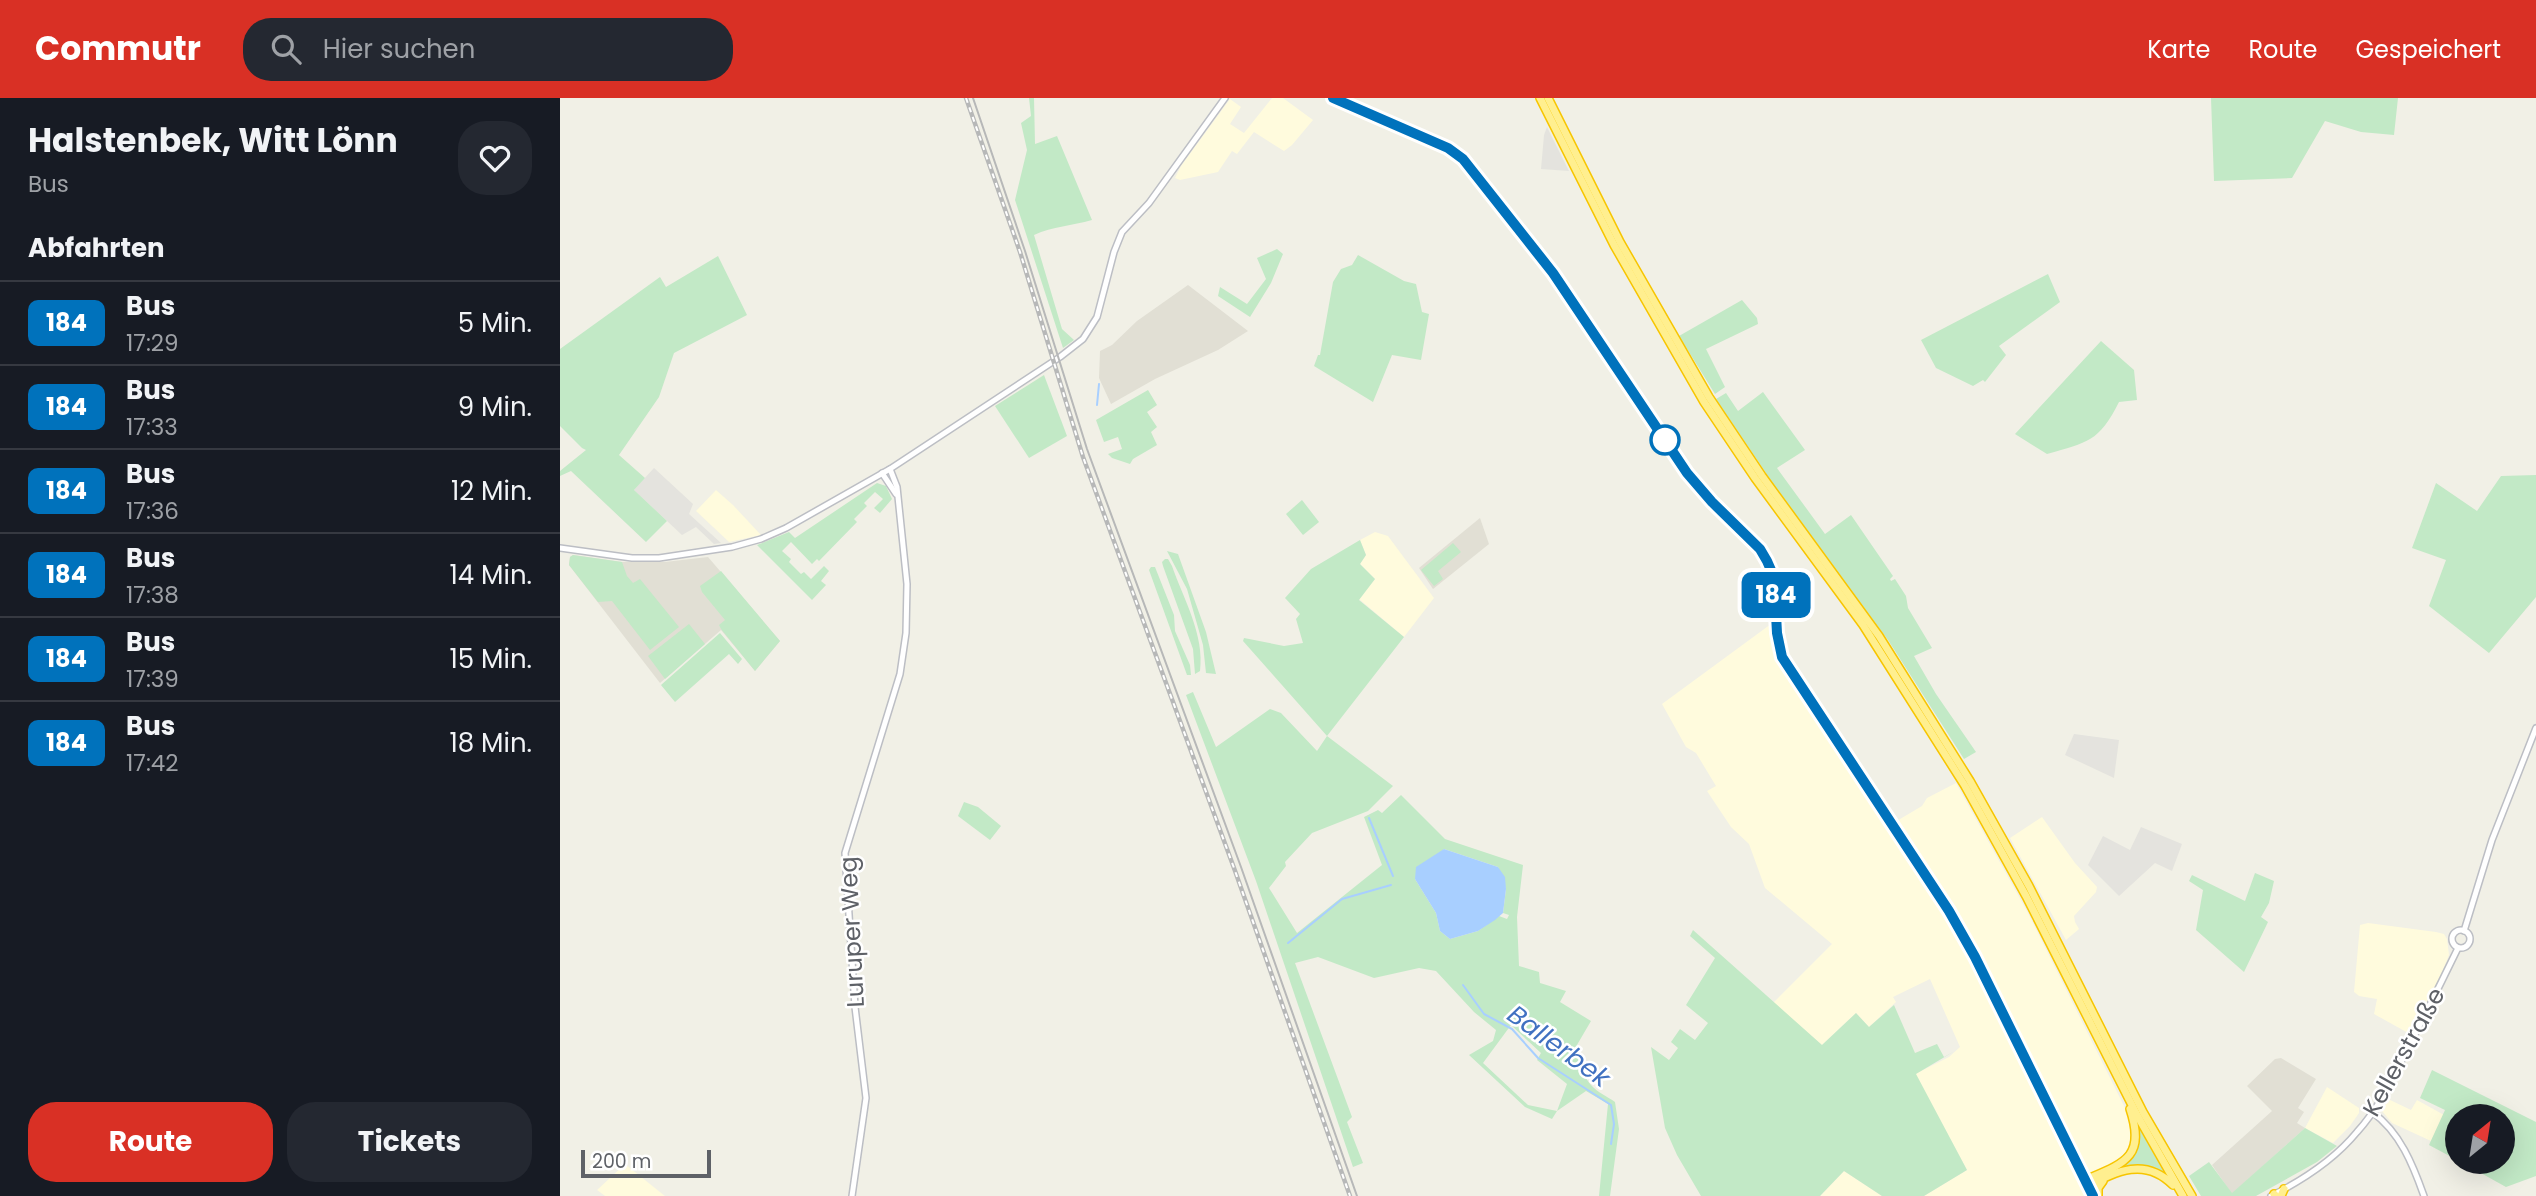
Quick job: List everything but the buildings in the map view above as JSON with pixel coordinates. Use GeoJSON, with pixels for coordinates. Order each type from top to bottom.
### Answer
{"type":"FeatureCollection","features":[{"type":"Feature","properties":{"kind":"highway"},"geometry":{"type":"LineString","coordinates":[[1540,98],[1614,245],[1704,402],[1755,478],[1868,633],[1959,775],[2026,895],[2126,1094],[2183,1196]]}},
{"type":"Feature","properties":{"kind":"highway"},"geometry":{"type":"LineString","coordinates":[[1548,98],[1620,242],[1709,397],[1762,476],[1871,625],[1970,781],[2029,886],[2143,1112],[2192,1196]]}},
{"type":"Feature","properties":{"kind":"highway"},"geometry":{"type":"LineString","coordinates":[[2086,1183],[2116,1167],[2132,1153],[2136,1127],[2126,1094]]}},
{"type":"Feature","properties":{"kind":"highway"},"geometry":{"type":"LineString","coordinates":[[2086,1183],[2127,1169],[2150,1171],[2169,1181],[2183,1196]]}},
{"type":"Feature","properties":{"kind":"highway"},"geometry":{"type":"LineString","coordinates":[[2095,1196],[2109,1175]]}},
{"type":"Feature","properties":{"kind":"street"},"geometry":{"type":"LineString","coordinates":[[560,548],[653,559],[737,546],[761,539],[786,528],[890,469],[1065,354],[1083,339],[1097,317],[1122,232],[1158,191],[1225,98]]}},
{"type":"Feature","properties":{"kind":"street"},"geometry":{"type":"LineString","coordinates":[[1333,98],[1461,156],[1553,273],[1687,473],[1762,551],[1774,577],[1778,642],[1785,663],[1949,911],[1975,957],[2086,1183],[2095,1196]]}},
{"type":"Feature","properties":{"kind":"street","name":"Luruper Weg"},"geometry":{"type":"LineString","coordinates":[[852,1196],[866,1098],[855,1007],[845,853],[900,674],[907,620],[895,479],[890,469]]}},
{"type":"Feature","properties":{"kind":"street"},"geometry":{"type":"LineString","coordinates":[[882,473],[897,497]]}},
{"type":"Feature","properties":{"kind":"street","name":"Kellerstraße"},"geometry":{"type":"LineString","coordinates":[[2464,931],[2492,840],[2536,728]]}},
{"type":"Feature","properties":{"kind":"street","name":"Kellerstraße"},"geometry":{"type":"LineString","coordinates":[[2464,931],[2470,937],[2469,943],[2465,948],[2458,948],[2452,940],[2453,935],[2464,931]]}},
{"type":"Feature","properties":{"kind":"street","name":"Kellerstraße"},"geometry":{"type":"LineString","coordinates":[[2277,1195],[2304,1178],[2357,1133],[2389,1085],[2458,948]]}},
{"type":"Feature","properties":{"kind":"street"},"geometry":{"type":"LineString","coordinates":[[2372,1112],[2388,1125],[2401,1143],[2424,1196]]}},
{"type":"Feature","properties":{"kind":"shaded area"},"geometry":{"type":"Polygon","coordinates":[[[1272,98],[1283,98],[1313,120],[1292,145],[1284,151],[1254,132],[1237,154],[1232,151],[1218,172],[1180,180],[1175,178],[1230,99],[1241,107],[1230,124],[1244,133],[1272,98]]]}},
{"type":"Feature","properties":{"kind":"shaded area"},"geometry":{"type":"Polygon","coordinates":[[[1547,127],[1569,171],[1541,169],[1547,127]]]}},
{"type":"Feature","properties":{"kind":"shaded area"},"geometry":{"type":"Polygon","coordinates":[[[1188,285],[1248,331],[1218,350],[1155,379],[1111,404],[1099,378],[1100,351],[1112,345],[1137,321],[1188,285]]]}},
{"type":"Feature","properties":{"kind":"shaded area"},"geometry":{"type":"Polygon","coordinates":[[[654,468],[693,504],[689,514],[721,543],[714,544],[696,527],[682,535],[634,490],[654,468]]]}},
{"type":"Feature","properties":{"kind":"shaded area"},"geometry":{"type":"Polygon","coordinates":[[[716,490],[761,535],[729,542],[696,511],[716,490]]]}},
{"type":"Feature","properties":{"kind":"shaded area"},"geometry":{"type":"Polygon","coordinates":[[[1480,518],[1489,544],[1433,589],[1419,568],[1480,518]]]}},
{"type":"Feature","properties":{"kind":"shaded area"},"geometry":{"type":"Polygon","coordinates":[[[1375,532],[1388,536],[1434,598],[1404,637],[1359,599],[1375,579],[1360,564],[1366,555],[1360,540],[1375,532]]]}},
{"type":"Feature","properties":{"kind":"shaded area"},"geometry":{"type":"Polygon","coordinates":[[[573,555],[622,562],[665,562],[708,557],[780,641],[755,671],[721,630],[660,683],[569,565],[573,555]]]}},
{"type":"Feature","properties":{"kind":"shaded area"},"geometry":{"type":"Polygon","coordinates":[[[1771,624],[1781,665],[1880,806],[1948,919],[2086,1196],[1924,1196],[1967,1170],[1915,1074],[1949,1057],[1960,1047],[1930,979],[1893,997],[1896,1002],[1869,1027],[1856,1013],[1822,1045],[1773,1003],[1832,944],[1765,888],[1749,844],[1731,827],[1707,791],[1716,786],[1696,753],[1686,747],[1662,704],[1771,624]]]}},
{"type":"Feature","properties":{"kind":"shaded area"},"geometry":{"type":"Polygon","coordinates":[[[2074,734],[2119,740],[2114,778],[2065,755],[2074,734]]]}},
{"type":"Feature","properties":{"kind":"shaded area"},"geometry":{"type":"Polygon","coordinates":[[[1956,783],[2028,913],[2130,1118],[2133,1144],[2124,1158],[2092,1174],[2089,1175],[2025,1056],[1973,946],[1895,822],[1922,806],[1927,798],[1956,783]]]}},
{"type":"Feature","properties":{"kind":"shaded area"},"geometry":{"type":"Polygon","coordinates":[[[2042,817],[2075,863],[2097,887],[2096,892],[2074,916],[2079,929],[2066,940],[2010,838],[2042,817]]]}},
{"type":"Feature","properties":{"kind":"shaded area"},"geometry":{"type":"Polygon","coordinates":[[[2141,827],[2182,844],[2172,871],[2155,863],[2119,896],[2088,865],[2103,836],[2130,850],[2141,827]]]}},
{"type":"Feature","properties":{"kind":"shaded area"},"geometry":{"type":"Polygon","coordinates":[[[2368,923],[2436,932],[2444,934],[2447,939],[2449,955],[2437,985],[2410,1034],[2374,1014],[2377,999],[2359,996],[2354,992],[2360,925],[2368,923]]]}},
{"type":"Feature","properties":{"kind":"shaded area"},"geometry":{"type":"Polygon","coordinates":[[[2281,1058],[2316,1079],[2298,1108],[2304,1112],[2297,1123],[2305,1128],[2232,1194],[2212,1165],[2272,1111],[2247,1086],[2275,1059],[2281,1058]]]}},
{"type":"Feature","properties":{"kind":"shaded area"},"geometry":{"type":"Polygon","coordinates":[[[2327,1087],[2359,1108],[2359,1113],[2350,1126],[2333,1143],[2305,1128],[2327,1087]]]}},
{"type":"Feature","properties":{"kind":"shaded area"},"geometry":{"type":"Polygon","coordinates":[[[2388,1099],[2411,1110],[2417,1100],[2444,1115],[2431,1141],[2392,1123],[2382,1111],[2388,1099]]]}},
{"type":"Feature","properties":{"kind":"shaded area"},"geometry":{"type":"Polygon","coordinates":[[[625,1164],[665,1196],[605,1196],[597,1190],[625,1164]]]}},
{"type":"Feature","properties":{"kind":"shaded area"},"geometry":{"type":"Polygon","coordinates":[[[1844,1171],[1882,1196],[1820,1196],[1844,1171]]]}},
{"type":"Feature","properties":{"kind":"green space"},"geometry":{"type":"Polygon","coordinates":[[[1029,98],[1034,98],[1035,144],[1057,136],[1092,220],[1034,235],[1062,329],[1074,340],[1063,348],[1015,200],[1027,150],[1021,123],[1031,116],[1029,98]]]}},
{"type":"Feature","properties":{"kind":"green space"},"geometry":{"type":"Polygon","coordinates":[[[2211,98],[2398,98],[2394,135],[2361,132],[2325,121],[2292,178],[2214,181],[2211,98]]]}},
{"type":"Feature","properties":{"kind":"green space"},"geometry":{"type":"Polygon","coordinates":[[[1277,249],[1283,254],[1271,283],[1250,317],[1218,296],[1220,287],[1247,304],[1266,279],[1257,258],[1277,249]]]}},
{"type":"Feature","properties":{"kind":"green space"},"geometry":{"type":"Polygon","coordinates":[[[1358,255],[1404,281],[1416,284],[1422,312],[1429,314],[1421,360],[1392,355],[1373,402],[1314,366],[1320,355],[1333,282],[1341,269],[1352,265],[1358,255]]]}},
{"type":"Feature","properties":{"kind":"green space"},"geometry":{"type":"Polygon","coordinates":[[[718,256],[747,315],[674,353],[659,397],[619,455],[645,478],[634,490],[667,521],[646,542],[571,471],[560,476],[560,471],[586,450],[560,426],[560,349],[660,277],[666,287],[718,256]]]}},
{"type":"Feature","properties":{"kind":"green space"},"geometry":{"type":"Polygon","coordinates":[[[2048,274],[2060,302],[1999,346],[2006,355],[1985,382],[1983,380],[1973,386],[1936,368],[1921,340],[2048,274]]]}},
{"type":"Feature","properties":{"kind":"green space"},"geometry":{"type":"Polygon","coordinates":[[[1742,300],[1757,318],[1758,324],[1706,349],[1725,387],[1715,394],[1679,336],[1742,300]]]}},
{"type":"Feature","properties":{"kind":"green space"},"geometry":{"type":"Polygon","coordinates":[[[2101,341],[2134,370],[2137,400],[2119,402],[2098,433],[2083,443],[2047,454],[2015,434],[2101,341]]]}},
{"type":"Feature","properties":{"kind":"green space"},"geometry":{"type":"Polygon","coordinates":[[[1044,375],[1067,436],[1029,458],[995,406],[1044,375]]]}},
{"type":"Feature","properties":{"kind":"green space"},"geometry":{"type":"Polygon","coordinates":[[[1148,390],[1157,405],[1147,412],[1157,427],[1151,432],[1157,445],[1133,459],[1130,464],[1112,458],[1108,454],[1122,449],[1118,437],[1104,442],[1096,420],[1148,390]]]}},
{"type":"Feature","properties":{"kind":"green space"},"geometry":{"type":"Polygon","coordinates":[[[1763,392],[1805,450],[1777,468],[1825,534],[1851,515],[1893,576],[1891,581],[1895,579],[1906,596],[1908,608],[1932,648],[1914,656],[1936,694],[1976,752],[1964,759],[1888,640],[1772,482],[1716,399],[1726,393],[1738,411],[1763,392]]]}},
{"type":"Feature","properties":{"kind":"green space"},"geometry":{"type":"Polygon","coordinates":[[[2536,475],[2536,597],[2489,653],[2429,606],[2446,560],[2412,548],[2436,483],[2477,511],[2501,476],[2536,475]]]}},
{"type":"Feature","properties":{"kind":"green space"},"geometry":{"type":"Polygon","coordinates":[[[877,483],[886,486],[892,499],[880,513],[874,508],[883,499],[875,492],[864,503],[867,506],[854,519],[857,522],[819,561],[817,559],[812,564],[791,542],[782,551],[801,574],[804,572],[811,579],[824,566],[829,571],[821,581],[826,585],[812,600],[757,545],[789,532],[795,538],[877,483]]]}},
{"type":"Feature","properties":{"kind":"green space"},"geometry":{"type":"Polygon","coordinates":[[[1302,500],[1319,522],[1303,535],[1286,514],[1302,500]]]}},
{"type":"Feature","properties":{"kind":"green space"},"geometry":{"type":"Polygon","coordinates":[[[1360,540],[1366,555],[1360,564],[1375,579],[1359,600],[1404,637],[1327,736],[1243,641],[1244,638],[1284,646],[1303,643],[1296,619],[1300,614],[1285,598],[1311,569],[1360,540]]]}},
{"type":"Feature","properties":{"kind":"green space"},"geometry":{"type":"Polygon","coordinates":[[[1453,543],[1461,552],[1438,571],[1443,579],[1434,586],[1421,570],[1453,543]]]}},
{"type":"Feature","properties":{"kind":"green space"},"geometry":{"type":"Polygon","coordinates":[[[1167,551],[1178,554],[1206,632],[1216,674],[1206,673],[1203,645],[1187,589],[1167,551]]]}},
{"type":"Feature","properties":{"kind":"green space"},"geometry":{"type":"Polygon","coordinates":[[[573,555],[622,562],[633,583],[640,579],[679,627],[650,650],[612,601],[598,602],[569,565],[573,555]]]}},
{"type":"Feature","properties":{"kind":"green space"},"geometry":{"type":"Polygon","coordinates":[[[1165,559],[1168,559],[1172,566],[1196,630],[1201,657],[1200,671],[1195,674],[1193,649],[1163,566],[1165,559]]]}},
{"type":"Feature","properties":{"kind":"green space"},"geometry":{"type":"Polygon","coordinates":[[[1155,567],[1174,615],[1175,631],[1190,665],[1191,675],[1187,675],[1149,570],[1155,567]]]}},
{"type":"Feature","properties":{"kind":"green space"},"geometry":{"type":"Polygon","coordinates":[[[721,571],[780,641],[755,671],[721,629],[719,625],[725,620],[702,592],[700,586],[721,571]]]}},
{"type":"Feature","properties":{"kind":"green space"},"geometry":{"type":"Polygon","coordinates":[[[689,624],[705,644],[665,679],[648,656],[689,624]]]}},
{"type":"Feature","properties":{"kind":"green space"},"geometry":{"type":"Polygon","coordinates":[[[720,633],[742,659],[738,664],[729,654],[675,702],[661,685],[720,633]]]}},
{"type":"Feature","properties":{"kind":"green space"},"geometry":{"type":"Polygon","coordinates":[[[1193,692],[1216,747],[1270,709],[1281,713],[1317,751],[1327,736],[1393,786],[1368,811],[1312,833],[1285,862],[1286,866],[1269,888],[1297,933],[1382,865],[1364,817],[1378,810],[1382,813],[1401,795],[1445,839],[1523,865],[1517,917],[1519,966],[1539,972],[1540,983],[1566,991],[1560,1002],[1591,1021],[1574,1050],[1588,1081],[1596,1090],[1615,1102],[1619,1129],[1610,1196],[1599,1196],[1608,1104],[1586,1091],[1557,1111],[1552,1119],[1525,1107],[1469,1055],[1493,1041],[1496,1030],[1474,1012],[1436,971],[1419,968],[1374,978],[1318,957],[1295,963],[1352,1117],[1347,1122],[1363,1163],[1353,1167],[1256,881],[1186,695],[1193,692]],[[1444,849],[1415,879],[1436,913],[1440,931],[1450,939],[1478,931],[1499,916],[1507,919],[1509,915],[1503,913],[1506,889],[1498,867],[1444,849]],[[1511,1025],[1483,1063],[1528,1105],[1557,1111],[1567,1084],[1537,1060],[1541,1053],[1511,1025]]]}},
{"type":"Feature","properties":{"kind":"green space"},"geometry":{"type":"Polygon","coordinates":[[[964,802],[978,807],[1001,826],[990,840],[958,816],[964,802]]]}},
{"type":"Feature","properties":{"kind":"green space"},"geometry":{"type":"Polygon","coordinates":[[[2255,873],[2274,881],[2269,903],[2261,917],[2268,922],[2244,972],[2196,930],[2203,890],[2189,881],[2192,875],[2245,901],[2255,873]]]}},
{"type":"Feature","properties":{"kind":"green space"},"geometry":{"type":"Polygon","coordinates":[[[1693,930],[1822,1045],[1856,1013],[1869,1027],[1894,1005],[1915,1053],[1937,1044],[1944,1057],[1953,1052],[1916,1074],[1967,1170],[1924,1196],[1882,1196],[1844,1171],[1820,1196],[1701,1196],[1665,1128],[1651,1047],[1669,1060],[1678,1048],[1671,1042],[1680,1029],[1695,1040],[1708,1023],[1686,1005],[1715,958],[1690,936],[1693,930]]]}},
{"type":"Feature","properties":{"kind":"green space"},"geometry":{"type":"Polygon","coordinates":[[[2432,1070],[2500,1104],[2445,1104],[2445,1110],[2420,1098],[2432,1070]]]}},
{"type":"Feature","properties":{"kind":"green space"},"geometry":{"type":"Polygon","coordinates":[[[2445,1110],[2445,1154],[2429,1145],[2445,1110]]]}},
{"type":"Feature","properties":{"kind":"green space"},"geometry":{"type":"Polygon","coordinates":[[[2515,1112],[2536,1122],[2536,1176],[2506,1187],[2483,1174],[2515,1174],[2515,1112]]]}},
{"type":"Feature","properties":{"kind":"green space"},"geometry":{"type":"Polygon","coordinates":[[[2139,1128],[2165,1174],[2117,1169],[2138,1135],[2139,1128]]]}},
{"type":"Feature","properties":{"kind":"green space"},"geometry":{"type":"Polygon","coordinates":[[[2305,1128],[2337,1146],[2317,1162],[2256,1196],[2201,1196],[2189,1176],[2209,1162],[2232,1193],[2305,1128]]]}},
{"type":"Feature","properties":{"kind":"water"},"geometry":{"type":"Polygon","coordinates":[[[1444,849],[1498,867],[1505,877],[1506,889],[1503,913],[1478,931],[1450,939],[1440,931],[1436,913],[1415,879],[1416,867],[1444,849]]]}},
{"type":"Feature","properties":{"kind":"waterway","name":"Ballerbek"},"geometry":{"type":"LineString","coordinates":[[1097,405],[1099,384]]}},
{"type":"Feature","properties":{"kind":"waterway"},"geometry":{"type":"LineString","coordinates":[[1369,818],[1393,876]]}},
{"type":"Feature","properties":{"kind":"waterway"},"geometry":{"type":"LineString","coordinates":[[1288,943],[1342,899],[1391,885]]}},
{"type":"Feature","properties":{"kind":"waterway","name":"Ballerbek"},"geometry":{"type":"LineString","coordinates":[[1463,985],[1484,1014],[1512,1029],[1538,1058],[1611,1105],[1614,1124],[1611,1144]]}},
{"type":"Feature","properties":{"kind":"tram line"},"geometry":{"type":"LineString","coordinates":[[973,98],[1025,251],[1087,449],[1241,867],[1357,1196]]}},
{"type":"Feature","properties":{"kind":"railway"},"geometry":{"type":"LineString","coordinates":[[966,98],[1020,252],[1083,457],[1234,868],[1350,1196]]}},
{"type":"Feature","properties":{"kind":"bus line","name":"184"},"geometry":{"type":"LineString","coordinates":[[1333,98],[1448,148],[1463,159],[1553,273],[1687,473],[1762,551],[1774,577],[1777,633],[1782,657],[1949,911],[1975,957],[2093,1196]]}}]}
